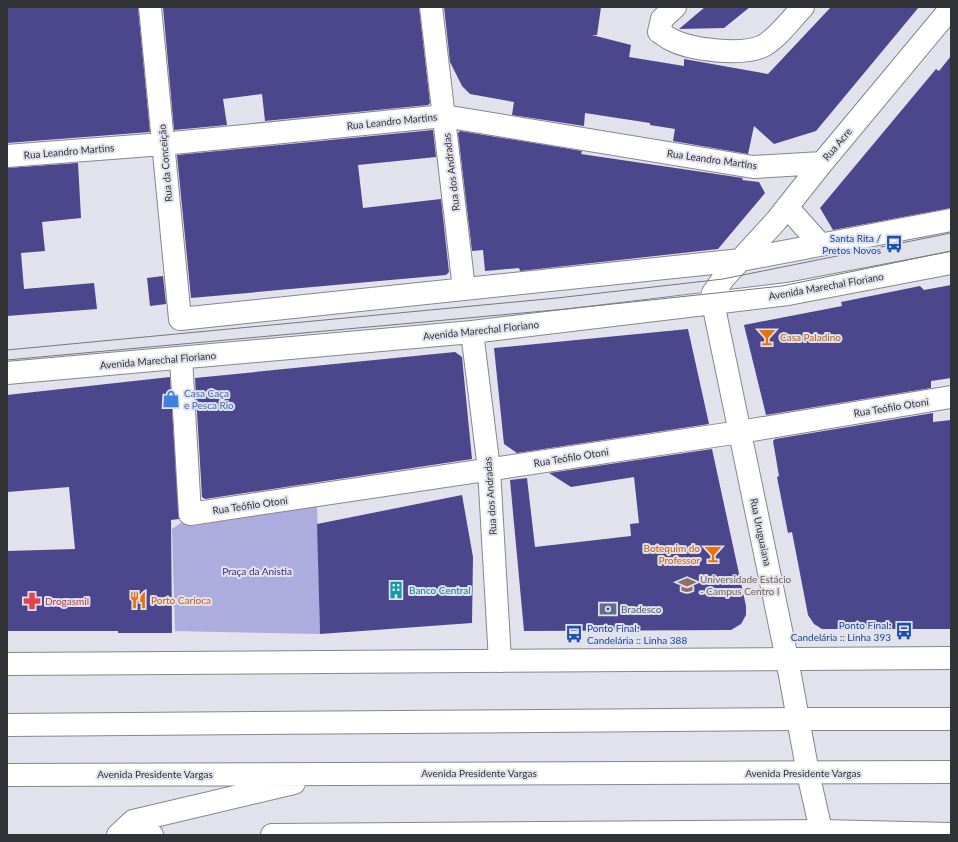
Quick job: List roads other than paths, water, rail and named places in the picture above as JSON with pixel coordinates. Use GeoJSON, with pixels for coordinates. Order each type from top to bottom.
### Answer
{"type":"FeatureCollection","features":[{"type":"Feature","properties":{"kind":"street","name":"Rua da Conceição"},"geometry":{"type":"LineString","coordinates":[[150,7],[180,319],[464,289]]}},
{"type":"Feature","properties":{"kind":"street","name":"Rua dos Andradas"},"geometry":{"type":"LineString","coordinates":[[431,7],[464,289]]}},
{"type":"Feature","properties":{"kind":"street"},"geometry":{"type":"LineString","coordinates":[[675,7],[662,19],[658,32],[672,40],[699,48],[740,52],[763,46],[775,36],[803,7]]}},
{"type":"Feature","properties":{"kind":"street","name":"Rua Acre"},"geometry":{"type":"LineString","coordinates":[[712,303],[713,293],[723,279],[787,207],[951,8]]}},
{"type":"Feature","properties":{"kind":"street","name":"Rua Leandro Martins"},"geometry":{"type":"LineString","coordinates":[[7,156],[163,144],[444,116],[753,167],[822,163]]}},
{"type":"Feature","properties":{"kind":"street"},"geometry":{"type":"LineString","coordinates":[[787,207],[821,245]]}},
{"type":"Feature","properties":{"kind":"street"},"geometry":{"type":"LineString","coordinates":[[464,289],[740,260],[951,220]]}},
{"type":"Feature","properties":{"kind":"street","name":"Avenida Marechal Floriano"},"geometry":{"type":"LineString","coordinates":[[7,373],[472,332],[788,294],[951,263]]}},
{"type":"Feature","properties":{"kind":"street","name":"Rua Uruguaiana"},"geometry":{"type":"LineString","coordinates":[[712,303],[787,659],[808,773],[822,833]]}},
{"type":"Feature","properties":{"kind":"street","name":"Rua dos Andradas"},"geometry":{"type":"LineString","coordinates":[[472,332],[489,469],[500,661]]}},
{"type":"Feature","properties":{"kind":"street","name":"Rua Teófilo Otoni"},"geometry":{"type":"LineString","coordinates":[[181,358],[190,514],[740,432],[951,397]]}},
{"type":"Feature","properties":{"kind":"street"},"geometry":{"type":"LineString","coordinates":[[7,664],[951,658]]}},
{"type":"Feature","properties":{"kind":"street"},"geometry":{"type":"LineString","coordinates":[[7,725],[951,719]]}},
{"type":"Feature","properties":{"kind":"street","name":"Avenida Presidente Vargas"},"geometry":{"type":"LineString","coordinates":[[7,774],[951,772]]}},
{"type":"Feature","properties":{"kind":"street"},"geometry":{"type":"LineString","coordinates":[[118,835],[134,821],[332,773]]}},
{"type":"Feature","properties":{"kind":"street"},"geometry":{"type":"LineString","coordinates":[[272,835],[951,834]]}},
{"type":"Feature","properties":{"kind":"street"},"geometry":{"type":"LineString","coordinates":[[132,835],[152,835]]}},
{"type":"Feature","properties":{"kind":"tram line"},"geometry":{"type":"LineString","coordinates":[[7,350],[557,298],[723,279],[951,233]]}},
{"type":"Feature","properties":{"kind":"tram line"},"geometry":{"type":"LineString","coordinates":[[7,360],[566,309],[782,286],[951,251]]}},
{"type":"Feature","properties":{"kind":"place","name":"Santa Rita / Pretos Novos"},"geometry":{"type":"Point","coordinates":[894,244]}},
{"type":"Feature","properties":{"kind":"place","name":"Casa Paladino"},"geometry":{"type":"Point","coordinates":[767,337]}},
{"type":"Feature","properties":{"kind":"place","name":"Casa Caça e Pesca Rio"},"geometry":{"type":"Point","coordinates":[171,399]}},
{"type":"Feature","properties":{"kind":"place","name":"Botequim do Professor"},"geometry":{"type":"Point","coordinates":[713,554]}},
{"type":"Feature","properties":{"kind":"place","name":"Universidade Estácio - Campus Centro I"},"geometry":{"type":"Point","coordinates":[687,585]}},
{"type":"Feature","properties":{"kind":"place","name":"Banco Central"},"geometry":{"type":"Point","coordinates":[396,590]}},
{"type":"Feature","properties":{"kind":"place","name":"Porto Carioca"},"geometry":{"type":"Point","coordinates":[138,600]}},
{"type":"Feature","properties":{"kind":"place","name":"Drogasmil"},"geometry":{"type":"Point","coordinates":[32,601]}},
{"type":"Feature","properties":{"kind":"place","name":"Bradesco"},"geometry":{"type":"Point","coordinates":[608,609]}},
{"type":"Feature","properties":{"kind":"place","name":"Ponto Final: Candelária :: Linha 393"},"geometry":{"type":"Point","coordinates":[904,631]}},
{"type":"Feature","properties":{"kind":"place","name":"Ponto Final: Candelária :: Linha 388"},"geometry":{"type":"Point","coordinates":[574,634]}},
{"type":"Feature","properties":{"kind":"park label","name":"Praça da Anistia"},"geometry":{"type":"Point","coordinates":[257,571]}}]}
